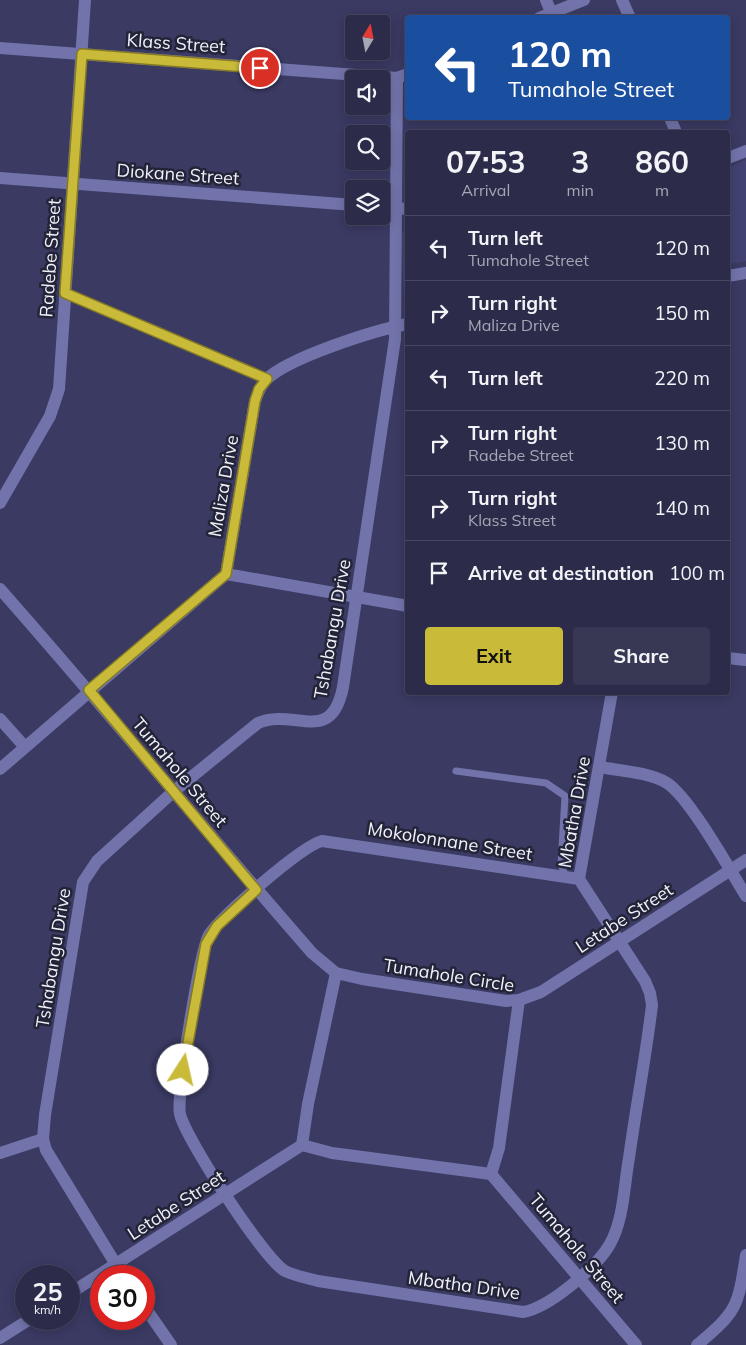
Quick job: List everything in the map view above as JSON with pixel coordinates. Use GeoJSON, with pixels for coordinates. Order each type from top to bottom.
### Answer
{"type":"FeatureCollection","features":[{"type":"Feature","properties":{"kind":"street","name":"Radebe Street"},"geometry":{"type":"LineString","coordinates":[[0,503],[42,432],[55,404],[61,370],[85,0]]}},
{"type":"Feature","properties":{"kind":"street"},"geometry":{"type":"LineString","coordinates":[[546,0],[545,15],[584,0]]}},
{"type":"Feature","properties":{"kind":"street"},"geometry":{"type":"LineString","coordinates":[[622,0],[629,15]]}},
{"type":"Feature","properties":{"kind":"street","name":"Klass Street"},"geometry":{"type":"LineString","coordinates":[[0,48],[402,76]]}},
{"type":"Feature","properties":{"kind":"street","name":"Tshabangu Drive"},"geometry":{"type":"LineString","coordinates":[[115,1264],[46,1150],[43,1139],[46,1106],[83,882],[97,861],[172,792],[258,723],[267,719],[278,718],[317,722],[329,717],[334,712],[341,695],[402,325],[402,76]]}},
{"type":"Feature","properties":{"kind":"street"},"geometry":{"type":"LineString","coordinates":[[730,157],[746,150]]}},
{"type":"Feature","properties":{"kind":"street","name":"Diokane Street"},"geometry":{"type":"LineString","coordinates":[[0,178],[345,204]]}},
{"type":"Feature","properties":{"kind":"street"},"geometry":{"type":"LineString","coordinates":[[730,276],[746,273]]}},
{"type":"Feature","properties":{"kind":"street","name":"Maliza Drive"},"geometry":{"type":"LineString","coordinates":[[226,574],[255,401],[259,389],[267,379],[290,364],[368,334],[402,325]]}},
{"type":"Feature","properties":{"kind":"street"},"geometry":{"type":"LineString","coordinates":[[0,769],[89,690],[226,574],[405,605]]}},
{"type":"Feature","properties":{"kind":"street","name":"Tumahole Street"},"geometry":{"type":"LineString","coordinates":[[0,590],[89,690],[172,792],[256,890],[312,953],[336,973]]}},
{"type":"Feature","properties":{"kind":"street"},"geometry":{"type":"LineString","coordinates":[[730,658],[746,658]]}},
{"type":"Feature","properties":{"kind":"street","name":"Mbatha Drive"},"geometry":{"type":"LineString","coordinates":[[317,842],[256,890],[217,926],[206,944],[179,1089],[180,1116],[224,1194],[274,1262],[285,1271],[318,1281],[523,1312],[535,1310],[546,1304],[578,1278],[603,1254],[611,1243],[617,1224],[650,1020],[650,993],[621,942],[572,878],[600,767],[612,695]]}},
{"type":"Feature","properties":{"kind":"street"},"geometry":{"type":"LineString","coordinates":[[0,719],[25,747]]}},
{"type":"Feature","properties":{"kind":"street"},"geometry":{"type":"LineString","coordinates":[[600,767],[640,774],[667,784],[690,809],[746,896]]}},
{"type":"Feature","properties":{"kind":"street","name":"Mokolonnane Street"},"geometry":{"type":"LineString","coordinates":[[317,842],[331,841],[572,878]]}},
{"type":"Feature","properties":{"kind":"street","name":"Letabe Street"},"geometry":{"type":"LineString","coordinates":[[519,1000],[542,992],[746,860]]}},
{"type":"Feature","properties":{"kind":"street"},"geometry":{"type":"LineString","coordinates":[[336,973],[308,1104],[302,1145],[332,1153],[491,1174]]}},
{"type":"Feature","properties":{"kind":"street","name":"Tumahole Circle"},"geometry":{"type":"LineString","coordinates":[[336,973],[492,999],[519,1000],[499,1148],[491,1174]]}},
{"type":"Feature","properties":{"kind":"street"},"geometry":{"type":"LineString","coordinates":[[0,1153],[43,1139]]}},
{"type":"Feature","properties":{"kind":"street","name":"Letabe Street"},"geometry":{"type":"LineString","coordinates":[[80,1287],[302,1145]]}},
{"type":"Feature","properties":{"kind":"street","name":"Tumahole Street"},"geometry":{"type":"LineString","coordinates":[[491,1174],[636,1345]]}},
{"type":"Feature","properties":{"kind":"street"},"geometry":{"type":"LineString","coordinates":[[697,1345],[720,1326],[734,1310],[739,1295],[746,1255]]}},
{"type":"Feature","properties":{"kind":"street"},"geometry":{"type":"LineString","coordinates":[[155,1322],[170,1345]]}},
{"type":"Feature","properties":{"kind":"street"},"geometry":{"type":"LineString","coordinates":[[0,1338],[15,1328]]}},
{"type":"Feature","properties":{"kind":"lane"},"geometry":{"type":"LineString","coordinates":[[65,293],[267,379]]}},
{"type":"Feature","properties":{"kind":"lane"},"geometry":{"type":"LineString","coordinates":[[456,771],[546,783],[564,796],[561,865],[572,878]]}},
{"type":"Feature","properties":{"kind":"shaded area"},"geometry":{"type":"Polygon","coordinates":[[[746,160],[746,261],[730,264],[730,167],[746,160]]]}},
{"type":"Feature","properties":{"kind":"shaded area"},"geometry":{"type":"Polygon","coordinates":[[[405,228],[405,300],[404,299],[400,236],[405,228]]]}},
{"type":"Feature","properties":{"kind":"route"},"geometry":{"type":"LineString","coordinates":[[183,1070],[206,944],[217,926],[256,890],[172,792],[89,690],[226,574],[255,401],[259,389],[267,379],[65,293],[82,54],[260,68]]}}]}
